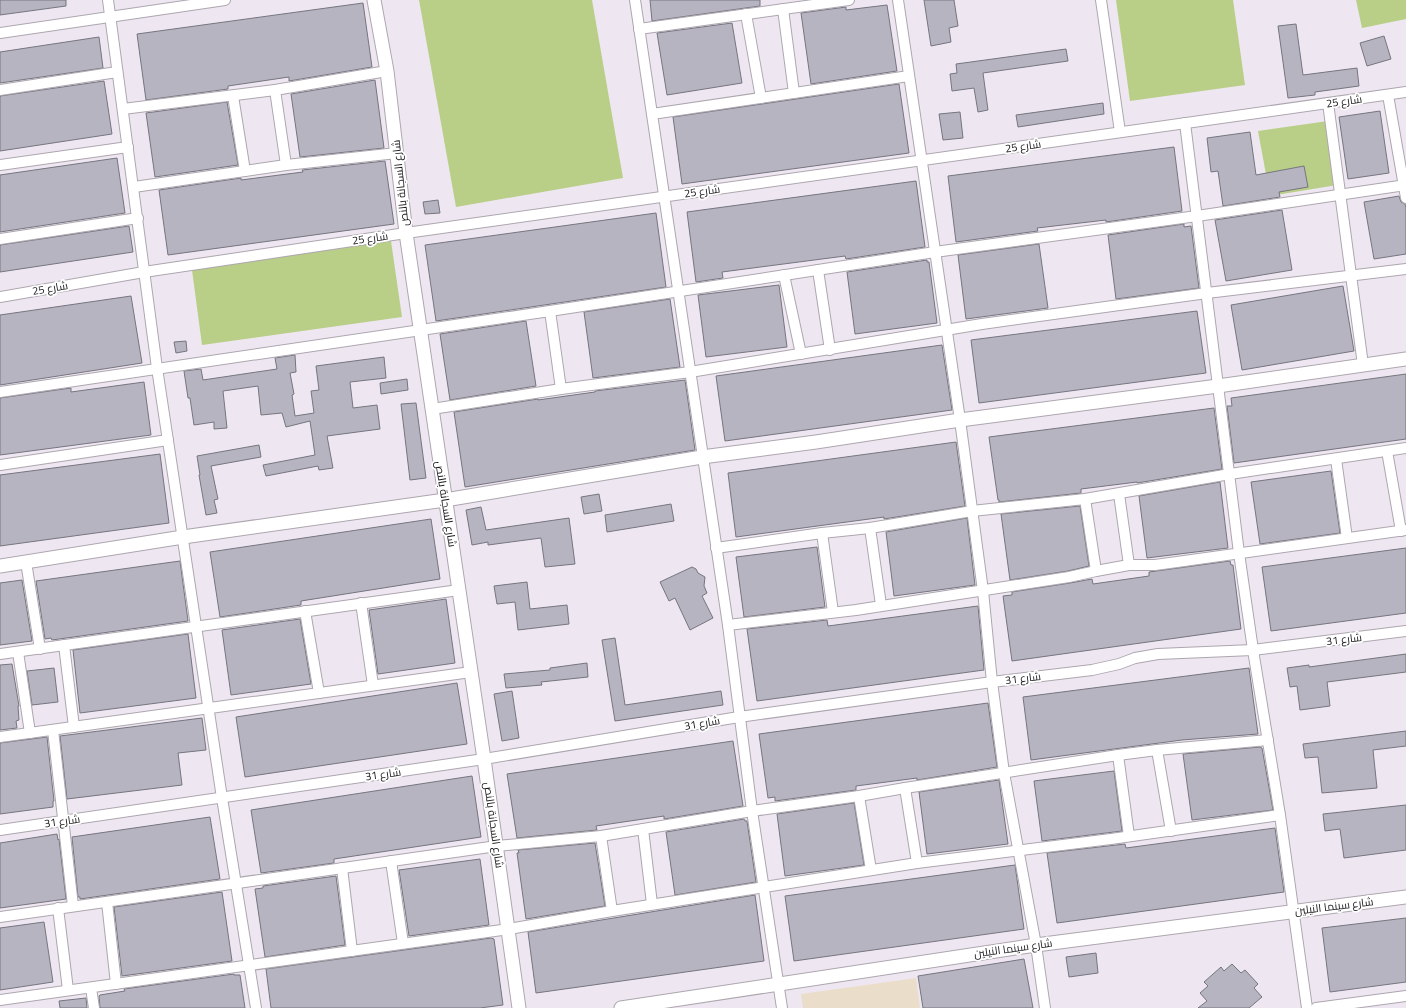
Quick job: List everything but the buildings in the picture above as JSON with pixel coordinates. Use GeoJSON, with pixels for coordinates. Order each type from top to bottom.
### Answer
{"type":"FeatureCollection","features":[{"type":"Feature","properties":{"kind":"street"},"geometry":{"type":"LineString","coordinates":[[108,0],[157,368],[222,798],[256,1008]]}},
{"type":"Feature","properties":{"kind":"street"},"geometry":{"type":"LineString","coordinates":[[0,33],[225,0]]}},
{"type":"Feature","properties":{"kind":"street","name":"شارع السجانة بالنص"},"geometry":{"type":"LineString","coordinates":[[374,0],[386,71],[406,233],[497,846],[519,1008]]}},
{"type":"Feature","properties":{"kind":"street"},"geometry":{"type":"LineString","coordinates":[[635,0],[728,625],[752,811],[782,1008]]}},
{"type":"Feature","properties":{"kind":"street"},"geometry":{"type":"LineString","coordinates":[[639,29],[849,0]]}},
{"type":"Feature","properties":{"kind":"street"},"geometry":{"type":"LineString","coordinates":[[898,0],[960,420],[983,591],[992,682],[1004,773],[1036,945],[1045,1008]]}},
{"type":"Feature","properties":{"kind":"street"},"geometry":{"type":"LineString","coordinates":[[1101,0],[1120,132]]}},
{"type":"Feature","properties":{"kind":"street"},"geometry":{"type":"LineString","coordinates":[[783,9],[794,93]]}},
{"type":"Feature","properties":{"kind":"street"},"geometry":{"type":"LineString","coordinates":[[746,14],[761,98]]}},
{"type":"Feature","properties":{"kind":"street"},"geometry":{"type":"LineString","coordinates":[[123,109],[275,90],[386,71]]}},
{"type":"Feature","properties":{"kind":"street"},"geometry":{"type":"LineString","coordinates":[[0,90],[117,72]]}},
{"type":"Feature","properties":{"kind":"street"},"geometry":{"type":"LineString","coordinates":[[652,114],[909,76]]}},
{"type":"Feature","properties":{"kind":"street"},"geometry":{"type":"LineString","coordinates":[[275,90],[286,165]]}},
{"type":"Feature","properties":{"kind":"street","name":"شارع 25"},"geometry":{"type":"LineString","coordinates":[[0,297],[144,272],[406,233],[1406,92]]}},
{"type":"Feature","properties":{"kind":"street"},"geometry":{"type":"LineString","coordinates":[[1388,95],[1405,185],[1406,198]]}},
{"type":"Feature","properties":{"kind":"street"},"geometry":{"type":"LineString","coordinates":[[233,96],[245,171]]}},
{"type":"Feature","properties":{"kind":"street"},"geometry":{"type":"LineString","coordinates":[[1328,103],[1363,364]]}},
{"type":"Feature","properties":{"kind":"street"},"geometry":{"type":"LineString","coordinates":[[1185,123],[1239,553],[1280,815],[1307,1008]]}},
{"type":"Feature","properties":{"kind":"street"},"geometry":{"type":"LineString","coordinates":[[0,165],[128,147]]}},
{"type":"Feature","properties":{"kind":"street"},"geometry":{"type":"LineString","coordinates":[[134,187],[286,165],[397,153]]}},
{"type":"Feature","properties":{"kind":"street"},"geometry":{"type":"LineString","coordinates":[[0,392],[678,292],[935,252],[1197,216],[1405,185]]}},
{"type":"Feature","properties":{"kind":"street"},"geometry":{"type":"LineString","coordinates":[[0,239],[138,218]]}},
{"type":"Feature","properties":{"kind":"street"},"geometry":{"type":"LineString","coordinates":[[432,409],[560,389],[690,372],[830,350],[947,329],[1207,293],[1406,269]]}},
{"type":"Feature","properties":{"kind":"street"},"geometry":{"type":"LineString","coordinates":[[818,270],[830,350]]}},
{"type":"Feature","properties":{"kind":"street"},"geometry":{"type":"LineString","coordinates":[[784,275],[801,354]]}},
{"type":"Feature","properties":{"kind":"street"},"geometry":{"type":"LineString","coordinates":[[550,311],[560,389]]}},
{"type":"Feature","properties":{"kind":"street"},"geometry":{"type":"LineString","coordinates":[[0,566],[183,537],[445,500],[702,457],[1406,359]]}},
{"type":"Feature","properties":{"kind":"street"},"geometry":{"type":"LineString","coordinates":[[0,465],[168,440]]}},
{"type":"Feature","properties":{"kind":"street"},"geometry":{"type":"LineString","coordinates":[[716,548],[822,533],[870,528],[972,511],[1085,499],[1230,474],[1406,448]]}},
{"type":"Feature","properties":{"kind":"street"},"geometry":{"type":"LineString","coordinates":[[728,625],[983,591],[1129,566],[1156,565],[1403,530],[1387,451]]}},
{"type":"Feature","properties":{"kind":"street"},"geometry":{"type":"LineString","coordinates":[[1336,459],[1347,538]]}},
{"type":"Feature","properties":{"kind":"street"},"geometry":{"type":"LineString","coordinates":[[1119,494],[1129,566]]}},
{"type":"Feature","properties":{"kind":"street"},"geometry":{"type":"LineString","coordinates":[[1085,499],[1096,571]]}},
{"type":"Feature","properties":{"kind":"street"},"geometry":{"type":"LineString","coordinates":[[870,528],[881,605]]}},
{"type":"Feature","properties":{"kind":"street"},"geometry":{"type":"LineString","coordinates":[[822,533],[833,612]]}},
{"type":"Feature","properties":{"kind":"street"},"geometry":{"type":"LineString","coordinates":[[26,562],[40,649]]}},
{"type":"Feature","properties":{"kind":"street"},"geometry":{"type":"LineString","coordinates":[[0,654],[459,590]]}},
{"type":"Feature","properties":{"kind":"street"},"geometry":{"type":"LineString","coordinates":[[361,603],[373,685]]}},
{"type":"Feature","properties":{"kind":"street"},"geometry":{"type":"LineString","coordinates":[[305,611],[319,693]]}},
{"type":"Feature","properties":{"kind":"street","name":"شارع 31"},"geometry":{"type":"LineString","coordinates":[[0,830],[484,759],[739,717],[992,682],[1092,670],[1119,664],[1135,658],[1158,654],[1253,650],[1406,630]]}},
{"type":"Feature","properties":{"kind":"street"},"geometry":{"type":"LineString","coordinates":[[64,645],[74,727]]}},
{"type":"Feature","properties":{"kind":"street"},"geometry":{"type":"LineString","coordinates":[[18,652],[30,733]]}},
{"type":"Feature","properties":{"kind":"street"},"geometry":{"type":"LineString","coordinates":[[0,737],[471,672]]}},
{"type":"Feature","properties":{"kind":"street"},"geometry":{"type":"LineString","coordinates":[[53,730],[73,906]]}},
{"type":"Feature","properties":{"kind":"street"},"geometry":{"type":"LineString","coordinates":[[0,917],[497,846],[601,836],[643,830],[752,811],[859,796],[1118,755],[1268,740]]}},
{"type":"Feature","properties":{"kind":"street"},"geometry":{"type":"LineString","coordinates":[[1157,750],[1172,830]]}},
{"type":"Feature","properties":{"kind":"street"},"geometry":{"type":"LineString","coordinates":[[1118,755],[1129,836]]}},
{"type":"Feature","properties":{"kind":"street"},"geometry":{"type":"LineString","coordinates":[[905,788],[917,863]]}},
{"type":"Feature","properties":{"kind":"street"},"geometry":{"type":"LineString","coordinates":[[859,796],[871,870]]}},
{"type":"Feature","properties":{"kind":"street"},"geometry":{"type":"LineString","coordinates":[[0,1000],[509,929],[652,904],[917,863],[1018,851],[1280,815]]}},
{"type":"Feature","properties":{"kind":"street"},"geometry":{"type":"LineString","coordinates":[[643,830],[652,904]]}},
{"type":"Feature","properties":{"kind":"street"},"geometry":{"type":"LineString","coordinates":[[601,836],[612,911]]}},
{"type":"Feature","properties":{"kind":"street"},"geometry":{"type":"LineString","coordinates":[[391,861],[403,944]]}},
{"type":"Feature","properties":{"kind":"street"},"geometry":{"type":"LineString","coordinates":[[342,868],[352,951]]}},
{"type":"Feature","properties":{"kind":"street","name":"شارع سينما النيلين"},"geometry":{"type":"LineString","coordinates":[[621,1008],[1036,945],[1406,897]]}},
{"type":"Feature","properties":{"kind":"street"},"geometry":{"type":"LineString","coordinates":[[107,902],[116,984]]}},
{"type":"Feature","properties":{"kind":"street"},"geometry":{"type":"LineString","coordinates":[[58,908],[68,990]]}},
{"type":"Feature","properties":{"kind":"street"},"geometry":{"type":"LineString","coordinates":[[91,988],[94,1008]]}},
{"type":"Feature","properties":{"kind":"street"},"geometry":{"type":"LineString","coordinates":[[1316,1008],[1406,996]]}},
{"type":"Feature","properties":{"kind":"shaded area"},"geometry":{"type":"Polygon","coordinates":[[[916,978],[920,1008],[803,1008],[801,994],[916,978]]]}},
{"type":"Feature","properties":{"kind":"green space"},"geometry":{"type":"Polygon","coordinates":[[[419,0],[592,0],[623,178],[456,207],[419,0]]]}},
{"type":"Feature","properties":{"kind":"green space"},"geometry":{"type":"Polygon","coordinates":[[[1116,0],[1233,0],[1245,85],[1130,101],[1116,0]]]}},
{"type":"Feature","properties":{"kind":"green space"},"geometry":{"type":"Polygon","coordinates":[[[1356,0],[1406,0],[1406,19],[1362,28],[1356,0]]]}},
{"type":"Feature","properties":{"kind":"green space"},"geometry":{"type":"Polygon","coordinates":[[[1328,121],[1337,185],[1270,196],[1258,131],[1328,121]]]}},
{"type":"Feature","properties":{"kind":"green space"},"geometry":{"type":"Polygon","coordinates":[[[391,241],[402,317],[202,345],[192,270],[391,241]]]}}]}
